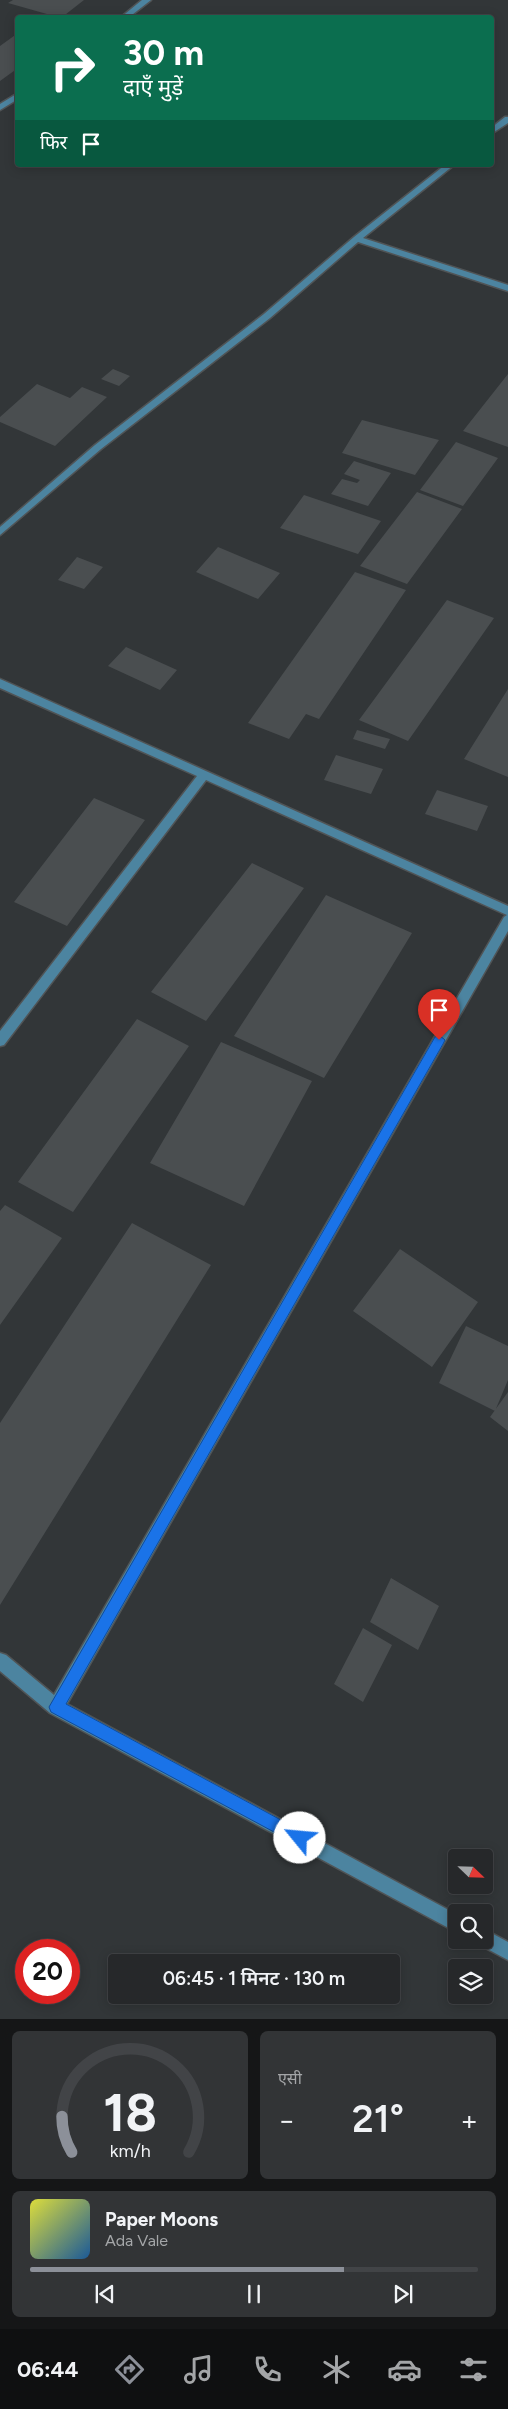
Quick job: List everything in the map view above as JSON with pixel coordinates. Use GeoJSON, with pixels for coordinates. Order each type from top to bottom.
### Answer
{"type":"FeatureCollection","features":[{"type":"Feature","properties":{"kind":"lane"},"geometry":{"type":"LineString","coordinates":[[128,15],[147,0]]}},
{"type":"Feature","properties":{"kind":"lane"},"geometry":{"type":"LineString","coordinates":[[0,108],[15,97]]}},
{"type":"Feature","properties":{"kind":"lane"},"geometry":{"type":"LineString","coordinates":[[494,130],[508,119]]}},
{"type":"Feature","properties":{"kind":"lane"},"geometry":{"type":"LineString","coordinates":[[0,532],[98,448],[267,316],[357,238],[447,167]]}},
{"type":"Feature","properties":{"kind":"lane"},"geometry":{"type":"LineString","coordinates":[[357,238],[508,288]]}},
{"type":"Feature","properties":{"kind":"lane"},"geometry":{"type":"LineString","coordinates":[[0,683],[508,911]]}},
{"type":"Feature","properties":{"kind":"lane"},"geometry":{"type":"LineString","coordinates":[[0,1042],[204,775]]}},
{"type":"Feature","properties":{"kind":"lane"},"geometry":{"type":"LineString","coordinates":[[56,1707],[508,920]]}},
{"type":"Feature","properties":{"kind":"lane"},"geometry":{"type":"LineString","coordinates":[[0,1661],[56,1707],[448,1919]]}},
{"type":"Feature","properties":{"kind":"lane"},"geometry":{"type":"LineString","coordinates":[[493,1943],[508,1951]]}},
{"type":"Feature","properties":{"kind":"building"},"geometry":{"type":"Polygon","coordinates":[[[13,0],[84,0],[65,15],[50,15],[8,3],[13,0]]]}},
{"type":"Feature","properties":{"kind":"building"},"geometry":{"type":"Polygon","coordinates":[[[15,35],[15,70],[0,81],[0,46],[15,35]]]}},
{"type":"Feature","properties":{"kind":"building"},"geometry":{"type":"Polygon","coordinates":[[[113,369],[130,376],[119,386],[101,379],[113,369]]]}},
{"type":"Feature","properties":{"kind":"building"},"geometry":{"type":"Polygon","coordinates":[[[508,374],[508,447],[463,431],[508,374]]]}},
{"type":"Feature","properties":{"kind":"building"},"geometry":{"type":"Polygon","coordinates":[[[37,384],[70,398],[82,387],[107,397],[55,446],[0,422],[0,417],[37,384]]]}},
{"type":"Feature","properties":{"kind":"building"},"geometry":{"type":"Polygon","coordinates":[[[362,420],[439,440],[415,475],[342,453],[362,420]]]}},
{"type":"Feature","properties":{"kind":"building"},"geometry":{"type":"Polygon","coordinates":[[[456,442],[498,458],[463,506],[420,490],[456,442]]]}},
{"type":"Feature","properties":{"kind":"building"},"geometry":{"type":"Polygon","coordinates":[[[354,461],[391,473],[368,506],[331,494],[342,479],[357,483],[360,480],[344,474],[354,461]]]}},
{"type":"Feature","properties":{"kind":"building"},"geometry":{"type":"Polygon","coordinates":[[[417,492],[462,509],[407,584],[360,566],[417,492]]]}},
{"type":"Feature","properties":{"kind":"building"},"geometry":{"type":"Polygon","coordinates":[[[304,495],[381,521],[358,554],[280,528],[304,495]]]}},
{"type":"Feature","properties":{"kind":"building"},"geometry":{"type":"Polygon","coordinates":[[[218,547],[280,573],[258,599],[196,572],[218,547]]]}},
{"type":"Feature","properties":{"kind":"building"},"geometry":{"type":"Polygon","coordinates":[[[77,557],[103,567],[84,589],[58,580],[77,557]]]}},
{"type":"Feature","properties":{"kind":"building"},"geometry":{"type":"Polygon","coordinates":[[[355,572],[406,590],[319,719],[306,714],[289,739],[248,723],[355,572]]]}},
{"type":"Feature","properties":{"kind":"building"},"geometry":{"type":"Polygon","coordinates":[[[447,600],[494,618],[408,741],[359,720],[447,600]]]}},
{"type":"Feature","properties":{"kind":"building"},"geometry":{"type":"Polygon","coordinates":[[[126,647],[177,670],[160,690],[108,666],[126,647]]]}},
{"type":"Feature","properties":{"kind":"building"},"geometry":{"type":"Polygon","coordinates":[[[508,689],[508,777],[464,759],[508,689]]]}},
{"type":"Feature","properties":{"kind":"building"},"geometry":{"type":"Polygon","coordinates":[[[357,730],[390,739],[385,749],[353,739],[357,730]]]}},
{"type":"Feature","properties":{"kind":"building"},"geometry":{"type":"Polygon","coordinates":[[[336,755],[383,769],[371,794],[324,780],[336,755]]]}},
{"type":"Feature","properties":{"kind":"building"},"geometry":{"type":"Polygon","coordinates":[[[437,790],[488,806],[477,831],[425,814],[437,790]]]}},
{"type":"Feature","properties":{"kind":"building"},"geometry":{"type":"Polygon","coordinates":[[[94,798],[145,820],[67,926],[14,902],[94,798]]]}},
{"type":"Feature","properties":{"kind":"building"},"geometry":{"type":"Polygon","coordinates":[[[252,863],[304,888],[206,1021],[151,992],[252,863]]]}},
{"type":"Feature","properties":{"kind":"building"},"geometry":{"type":"Polygon","coordinates":[[[326,895],[412,933],[324,1078],[234,1036],[326,895]]]}},
{"type":"Feature","properties":{"kind":"building"},"geometry":{"type":"Polygon","coordinates":[[[137,1019],[189,1046],[73,1212],[18,1182],[137,1019]]]}},
{"type":"Feature","properties":{"kind":"building"},"geometry":{"type":"Polygon","coordinates":[[[221,1042],[312,1081],[244,1206],[150,1163],[221,1042]]]}},
{"type":"Feature","properties":{"kind":"building"},"geometry":{"type":"Polygon","coordinates":[[[5,1205],[62,1238],[0,1325],[0,1211],[5,1205]]]}},
{"type":"Feature","properties":{"kind":"building"},"geometry":{"type":"Polygon","coordinates":[[[132,1223],[211,1265],[0,1605],[0,1423],[132,1223]]]}},
{"type":"Feature","properties":{"kind":"building"},"geometry":{"type":"Polygon","coordinates":[[[400,1249],[478,1302],[432,1367],[353,1311],[400,1249]]]}},
{"type":"Feature","properties":{"kind":"building"},"geometry":{"type":"Polygon","coordinates":[[[466,1326],[508,1346],[508,1380],[495,1411],[439,1383],[466,1326]]]}},
{"type":"Feature","properties":{"kind":"building"},"geometry":{"type":"Polygon","coordinates":[[[508,1392],[508,1431],[490,1417],[508,1392]]]}},
{"type":"Feature","properties":{"kind":"building"},"geometry":{"type":"Polygon","coordinates":[[[391,1578],[439,1606],[418,1650],[370,1622],[391,1578]]]}},
{"type":"Feature","properties":{"kind":"building"},"geometry":{"type":"Polygon","coordinates":[[[363,1628],[392,1645],[363,1702],[334,1684],[363,1628]]]}},
{"type":"Feature","properties":{"kind":"route"},"geometry":{"type":"LineString","coordinates":[[300,1838],[56,1707],[439,1040]]}}]}
